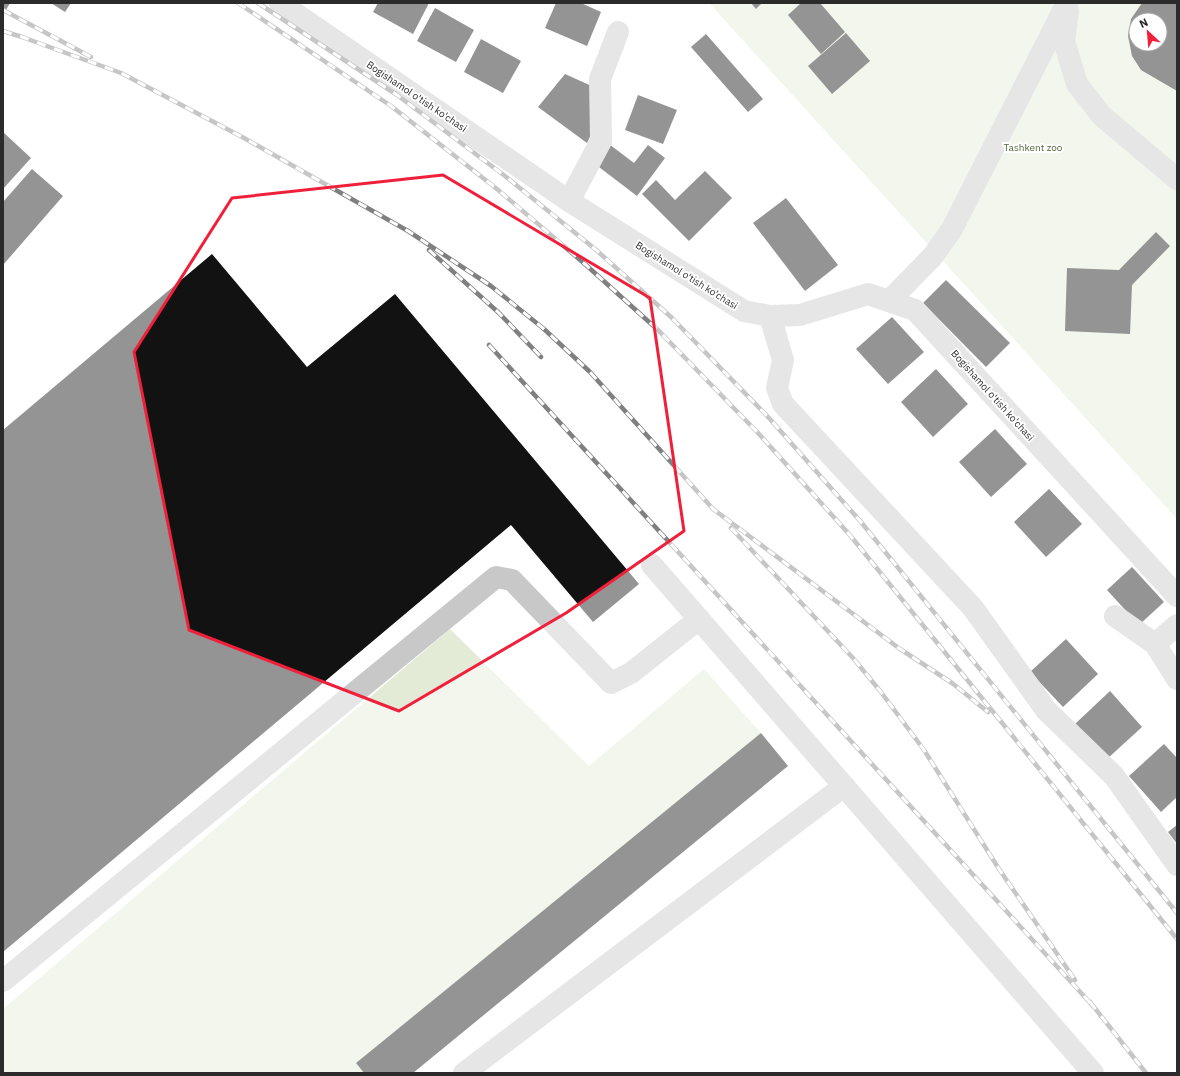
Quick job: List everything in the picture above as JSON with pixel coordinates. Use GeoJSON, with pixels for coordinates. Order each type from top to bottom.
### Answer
{"type":"FeatureCollection","features":[{"type":"Feature","properties":{"kind":"street","name":"Bogishamol o'tish ko'chasi"},"geometry":{"type":"LineString","coordinates":[[280,3],[569,201],[744,311],[770,316],[800,315],[868,294],[915,310],[1177,596]]}},
{"type":"Feature","properties":{"kind":"street"},"geometry":{"type":"LineString","coordinates":[[1068,3],[1064,41],[1077,84],[1102,116],[1177,179]]}},
{"type":"Feature","properties":{"kind":"street"},"geometry":{"type":"LineString","coordinates":[[889,301],[933,256],[952,229],[1068,3]]}},
{"type":"Feature","properties":{"kind":"street"},"geometry":{"type":"LineString","coordinates":[[569,201],[601,141],[600,79],[618,32]]}},
{"type":"Feature","properties":{"kind":"street"},"geometry":{"type":"LineString","coordinates":[[770,316],[783,360],[777,388],[783,404],[973,608],[1046,710],[1114,776],[1177,865]]}},
{"type":"Feature","properties":{"kind":"street"},"geometry":{"type":"LineString","coordinates":[[652,564],[1093,1073]]}},
{"type":"Feature","properties":{"kind":"street"},"geometry":{"type":"LineString","coordinates":[[3,981],[496,577],[512,580],[611,683],[631,673],[699,619]]}},
{"type":"Feature","properties":{"kind":"street"},"geometry":{"type":"LineString","coordinates":[[1115,616],[1156,644],[1177,679]]}},
{"type":"Feature","properties":{"kind":"street"},"geometry":{"type":"LineString","coordinates":[[1156,644],[1177,625]]}},
{"type":"Feature","properties":{"kind":"street"},"geometry":{"type":"LineString","coordinates":[[464,1073],[844,786]]}},
{"type":"Feature","properties":{"kind":"highlighted area"},"geometry":{"type":"Polygon","coordinates":[[[443,175],[650,298],[684,531],[566,613],[399,711],[189,630],[134,352],[232,198],[443,175]]]}},
{"type":"Feature","properties":{"kind":"green space","name":"Tashkent zoo"},"geometry":{"type":"Polygon","coordinates":[[[708,3],[1177,3],[1177,519],[710,4],[708,3]]]}},
{"type":"Feature","properties":{"kind":"green space"},"geometry":{"type":"Polygon","coordinates":[[[450,629],[589,766],[704,669],[761,733],[356,1063],[364,1073],[3,1073],[3,1009],[450,629]]]}},
{"type":"Feature","properties":{"kind":"building"},"geometry":{"type":"Polygon","coordinates":[[[3,3],[10,3],[6,10],[3,8],[3,3]]]}},
{"type":"Feature","properties":{"kind":"building"},"geometry":{"type":"Polygon","coordinates":[[[51,3],[71,3],[65,12],[51,3]]]}},
{"type":"Feature","properties":{"kind":"building"},"geometry":{"type":"Polygon","coordinates":[[[378,3],[429,3],[413,34],[373,12],[378,3]]]}},
{"type":"Feature","properties":{"kind":"building"},"geometry":{"type":"Polygon","coordinates":[[[556,3],[581,3],[601,12],[587,46],[545,28],[556,3]]]}},
{"type":"Feature","properties":{"kind":"building"},"geometry":{"type":"Polygon","coordinates":[[[751,3],[762,3],[756,9],[751,3]]]}},
{"type":"Feature","properties":{"kind":"building"},"geometry":{"type":"Polygon","coordinates":[[[801,3],[820,3],[845,32],[821,54],[788,15],[801,3]]]}},
{"type":"Feature","properties":{"kind":"building"},"geometry":{"type":"Polygon","coordinates":[[[1142,3],[1177,3],[1177,91],[1141,70],[1132,56],[1131,52],[1168,52],[1168,12],[1136,12],[1142,3]]]}},
{"type":"Feature","properties":{"kind":"building"},"geometry":{"type":"Polygon","coordinates":[[[435,8],[474,30],[456,62],[417,41],[435,8]]]}},
{"type":"Feature","properties":{"kind":"building"},"geometry":{"type":"Polygon","coordinates":[[[846,33],[870,61],[832,94],[808,66],[846,33]]]}},
{"type":"Feature","properties":{"kind":"building"},"geometry":{"type":"Polygon","coordinates":[[[706,34],[763,99],[748,112],[691,47],[706,34]]]}},
{"type":"Feature","properties":{"kind":"building"},"geometry":{"type":"Polygon","coordinates":[[[481,39],[521,61],[503,93],[464,72],[481,39]]]}},
{"type":"Feature","properties":{"kind":"building"},"geometry":{"type":"Polygon","coordinates":[[[565,74],[596,88],[596,124],[587,143],[538,107],[565,74]]]}},
{"type":"Feature","properties":{"kind":"building"},"geometry":{"type":"Polygon","coordinates":[[[638,95],[677,110],[663,144],[625,130],[638,95]]]}},
{"type":"Feature","properties":{"kind":"building"},"geometry":{"type":"Polygon","coordinates":[[[3,132],[31,158],[3,189],[3,132]]]}},
{"type":"Feature","properties":{"kind":"building"},"geometry":{"type":"Polygon","coordinates":[[[609,144],[634,163],[648,145],[665,158],[637,196],[595,164],[609,144]]]}},
{"type":"Feature","properties":{"kind":"building"},"geometry":{"type":"Polygon","coordinates":[[[32,169],[63,196],[3,265],[3,202],[32,169]]]}},
{"type":"Feature","properties":{"kind":"building"},"geometry":{"type":"Polygon","coordinates":[[[705,171],[732,198],[689,241],[642,194],[656,180],[675,200],[705,171]]]}},
{"type":"Feature","properties":{"kind":"building"},"geometry":{"type":"Polygon","coordinates":[[[786,198],[838,265],[805,291],[753,223],[786,198]]]}},
{"type":"Feature","properties":{"kind":"building"},"geometry":{"type":"Polygon","coordinates":[[[1156,232],[1170,246],[1132,285],[1130,334],[1065,331],[1067,268],[1119,270],[1156,232]]]}},
{"type":"Feature","properties":{"kind":"building"},"geometry":{"type":"Polygon","coordinates":[[[212,254],[307,367],[395,294],[639,584],[593,622],[511,525],[3,952],[3,430],[212,254]]]}},
{"type":"Feature","properties":{"kind":"building"},"geometry":{"type":"Polygon","coordinates":[[[946,280],[1010,343],[986,367],[923,303],[946,280]]]}},
{"type":"Feature","properties":{"kind":"building"},"geometry":{"type":"Polygon","coordinates":[[[892,317],[924,352],[888,384],[856,349],[892,317]]]}},
{"type":"Feature","properties":{"kind":"building"},"geometry":{"type":"Polygon","coordinates":[[[936,369],[968,404],[933,437],[901,402],[936,369]]]}},
{"type":"Feature","properties":{"kind":"building"},"geometry":{"type":"Polygon","coordinates":[[[995,429],[1027,464],[991,497],[959,462],[995,429]]]}},
{"type":"Feature","properties":{"kind":"building"},"geometry":{"type":"Polygon","coordinates":[[[1049,489],[1082,524],[1046,557],[1014,522],[1049,489]]]}},
{"type":"Feature","properties":{"kind":"building"},"geometry":{"type":"Polygon","coordinates":[[[1132,567],[1164,602],[1139,625],[1107,590],[1132,567]]]}},
{"type":"Feature","properties":{"kind":"building"},"geometry":{"type":"Polygon","coordinates":[[[1066,639],[1098,674],[1063,707],[1030,672],[1066,639]]]}},
{"type":"Feature","properties":{"kind":"building"},"geometry":{"type":"Polygon","coordinates":[[[1110,691],[1142,727],[1107,759],[1075,724],[1110,691]]]}},
{"type":"Feature","properties":{"kind":"building"},"geometry":{"type":"Polygon","coordinates":[[[761,733],[788,766],[413,1073],[364,1073],[356,1063],[761,733]]]}},
{"type":"Feature","properties":{"kind":"building"},"geometry":{"type":"Polygon","coordinates":[[[1164,744],[1177,758],[1177,797],[1161,812],[1129,776],[1164,744]]]}},
{"type":"Feature","properties":{"kind":"building"},"geometry":{"type":"Polygon","coordinates":[[[1177,825],[1177,844],[1168,832],[1177,825]]]}},
{"type":"Feature","properties":{"kind":"railway"},"geometry":{"type":"LineString","coordinates":[[238,3],[391,106],[497,189],[586,265],[659,331],[759,434],[849,534],[1177,939]]}},
{"type":"Feature","properties":{"kind":"railway"},"geometry":{"type":"LineString","coordinates":[[258,3],[397,95],[505,176],[595,249],[671,317],[769,418],[861,522],[1177,913]]}},
{"type":"Feature","properties":{"kind":"railway"},"geometry":{"type":"LineString","coordinates":[[3,10],[91,57]]}},
{"type":"Feature","properties":{"kind":"railway"},"geometry":{"type":"LineString","coordinates":[[3,31],[121,73],[244,138],[408,231],[491,286],[544,329],[590,372],[713,509],[900,649],[952,683],[988,712]]}},
{"type":"Feature","properties":{"kind":"railway"},"geometry":{"type":"LineString","coordinates":[[429,250],[499,313],[541,357]]}},
{"type":"Feature","properties":{"kind":"railway"},"geometry":{"type":"LineString","coordinates":[[489,345],[1093,1006]]}},
{"type":"Feature","properties":{"kind":"railway"},"geometry":{"type":"LineString","coordinates":[[731,528],[853,658],[881,692],[924,750],[999,869],[1075,980]]}},
{"type":"Feature","properties":{"kind":"railway"},"geometry":{"type":"LineString","coordinates":[[1090,1002],[1146,1073]]}}]}
